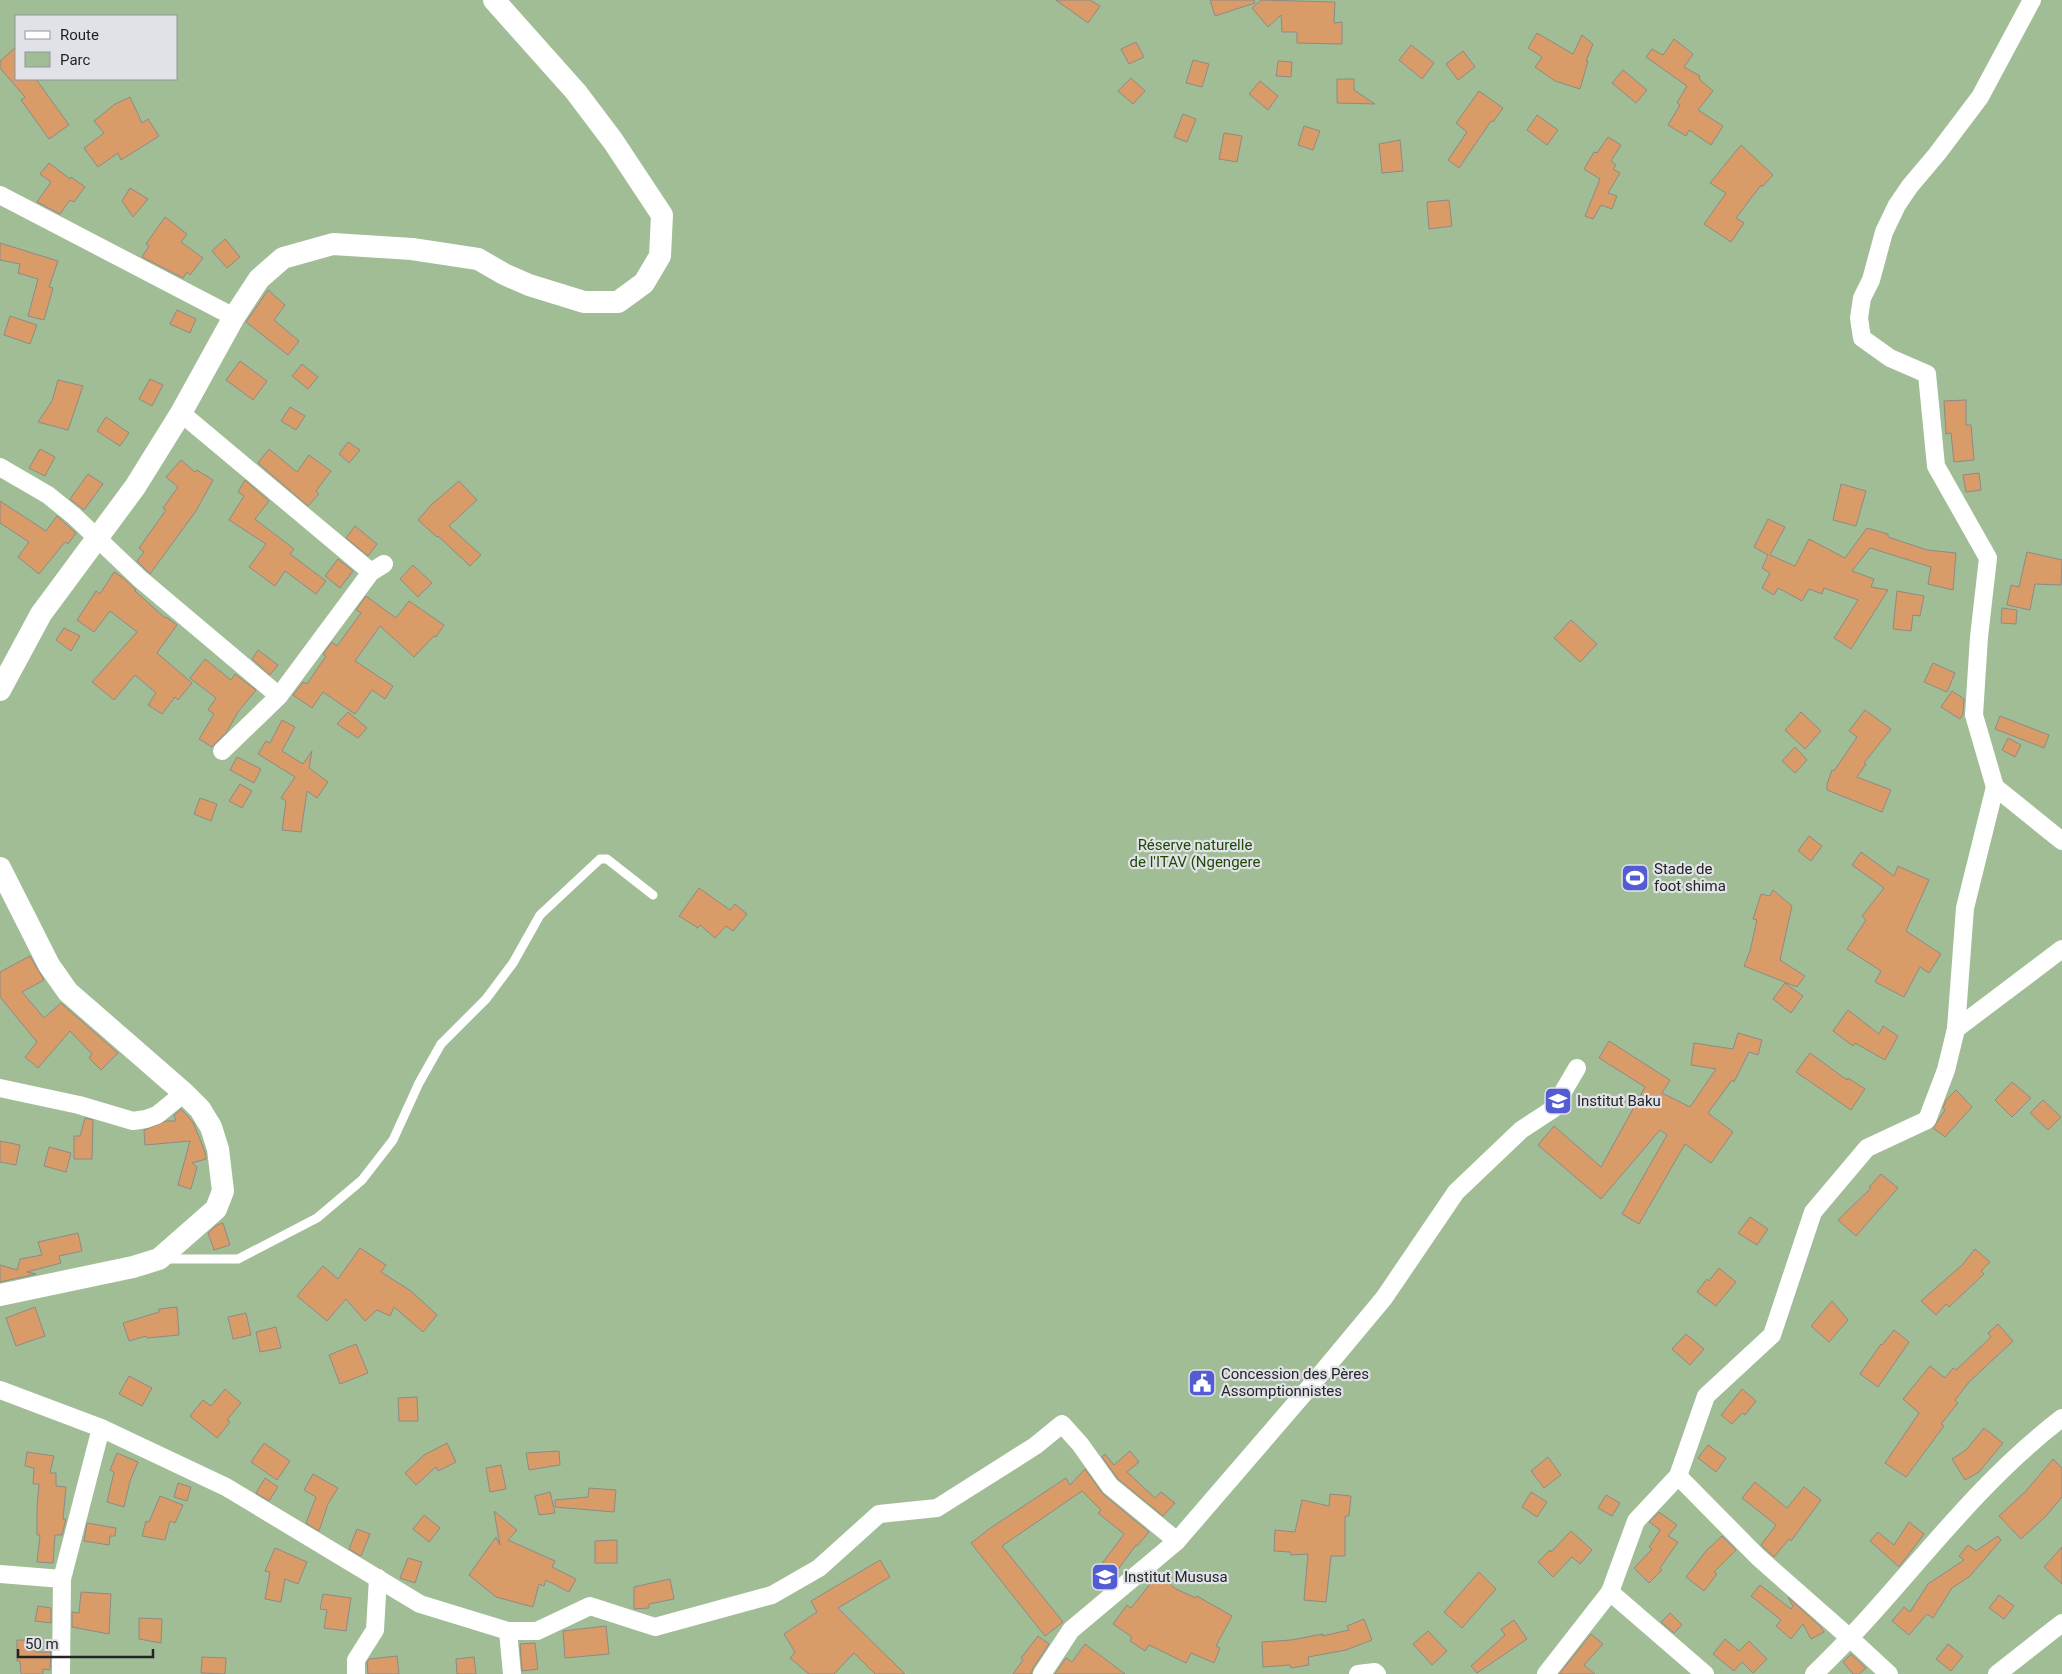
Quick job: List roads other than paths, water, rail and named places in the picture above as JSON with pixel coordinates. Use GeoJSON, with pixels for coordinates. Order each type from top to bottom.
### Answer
{"type":"FeatureCollection","features":[{"type":"Feature","properties":{"kind":"street"},"geometry":{"type":"LineString","coordinates":[[0,690],[41,614],[135,487],[181,413],[234,317],[259,279],[283,258],[333,244],[412,248],[478,259],[504,274],[529,285],[584,302],[618,302],[644,283],[660,256],[662,215],[613,141],[576,92],[494,0]]}},
{"type":"Feature","properties":{"kind":"street"},"geometry":{"type":"LineString","coordinates":[[1546,1674],[1610,1592],[1636,1521],[1678,1476],[1706,1396],[1772,1335],[1813,1212],[1867,1148],[1927,1120],[1946,1070],[1956,1029],[1965,908],[1995,787],[1974,715],[1978,637],[1988,558],[1936,466],[1927,374],[1890,358],[1862,338],[1859,318],[1862,298],[1871,280],[1884,232],[1897,205],[1980,97],[2032,0]]}},
{"type":"Feature","properties":{"kind":"street"},"geometry":{"type":"LineString","coordinates":[[0,195],[234,317]]}},
{"type":"Feature","properties":{"kind":"street"},"geometry":{"type":"LineString","coordinates":[[181,413],[377,568],[279,696],[222,751]]}},
{"type":"Feature","properties":{"kind":"street"},"geometry":{"type":"LineString","coordinates":[[0,468],[48,495],[98,537],[138,578],[279,696]]}},
{"type":"Feature","properties":{"kind":"street"},"geometry":{"type":"LineString","coordinates":[[1995,787],[2062,841]]}},
{"type":"Feature","properties":{"kind":"street"},"geometry":{"type":"LineString","coordinates":[[0,868],[45,958],[68,992],[200,1109],[211,1127],[218,1149],[223,1191],[216,1209],[159,1259],[133,1267],[0,1295]]}},
{"type":"Feature","properties":{"kind":"street"},"geometry":{"type":"LineString","coordinates":[[1956,1029],[2062,948]]}},
{"type":"Feature","properties":{"kind":"street"},"geometry":{"type":"LineString","coordinates":[[1042,1674],[1071,1630],[1177,1541],[1384,1298],[1456,1192],[1521,1130],[1553,1109],[1577,1068]]}},
{"type":"Feature","properties":{"kind":"street"},"geometry":{"type":"LineString","coordinates":[[0,1088],[80,1105],[133,1121],[157,1115],[184,1093]]}},
{"type":"Feature","properties":{"kind":"street"},"geometry":{"type":"LineString","coordinates":[[0,1390],[101,1428],[226,1487],[420,1604],[508,1631],[537,1631],[590,1606],[655,1627],[772,1595],[819,1568],[880,1514],[937,1508],[1035,1446],[1062,1424],[1080,1444],[1110,1486],[1177,1541]]}},
{"type":"Feature","properties":{"kind":"street"},"geometry":{"type":"LineString","coordinates":[[1814,1674],[1851,1639],[1938,1537],[2006,1464],[2062,1418]]}},
{"type":"Feature","properties":{"kind":"street"},"geometry":{"type":"LineString","coordinates":[[60,1674],[62,1579],[101,1428]]}},
{"type":"Feature","properties":{"kind":"street"},"geometry":{"type":"LineString","coordinates":[[1678,1476],[1758,1557],[1888,1674]]}},
{"type":"Feature","properties":{"kind":"street"},"geometry":{"type":"LineString","coordinates":[[0,1574],[62,1579]]}},
{"type":"Feature","properties":{"kind":"street"},"geometry":{"type":"LineString","coordinates":[[356,1674],[356,1660],[375,1630],[378,1578]]}},
{"type":"Feature","properties":{"kind":"street"},"geometry":{"type":"LineString","coordinates":[[1610,1592],[1705,1674]]}},
{"type":"Feature","properties":{"kind":"street"},"geometry":{"type":"LineString","coordinates":[[1997,1674],[2062,1623]]}},
{"type":"Feature","properties":{"kind":"street"},"geometry":{"type":"LineString","coordinates":[[508,1631],[512,1674]]}},
{"type":"Feature","properties":{"kind":"street"},"geometry":{"type":"LineString","coordinates":[[1358,1674],[1375,1672],[1377,1674]]}},
{"type":"Feature","properties":{"kind":"lane"},"geometry":{"type":"LineString","coordinates":[[159,1259],[238,1259],[317,1218],[362,1180],[393,1140],[419,1083],[441,1044],[486,999],[513,963],[540,915],[555,900],[600,859],[607,860],[653,895]]}},
{"type":"Feature","properties":{"kind":"place","name":"Stade de foot shima"},"geometry":{"type":"Point","coordinates":[1635,878]}},
{"type":"Feature","properties":{"kind":"place","name":"Institut Baku"},"geometry":{"type":"Point","coordinates":[1558,1101]}},
{"type":"Feature","properties":{"kind":"place","name":"Concession des Pères Assomptionnistes"},"geometry":{"type":"Point","coordinates":[1202,1383]}},
{"type":"Feature","properties":{"kind":"place","name":"Institut Mususa"},"geometry":{"type":"Point","coordinates":[1105,1577]}},
{"type":"Feature","properties":{"kind":"park label","name":"Réserve naturelle de l'ITAV (Ngengere"},"geometry":{"type":"Point","coordinates":[1195,854]}}]}
